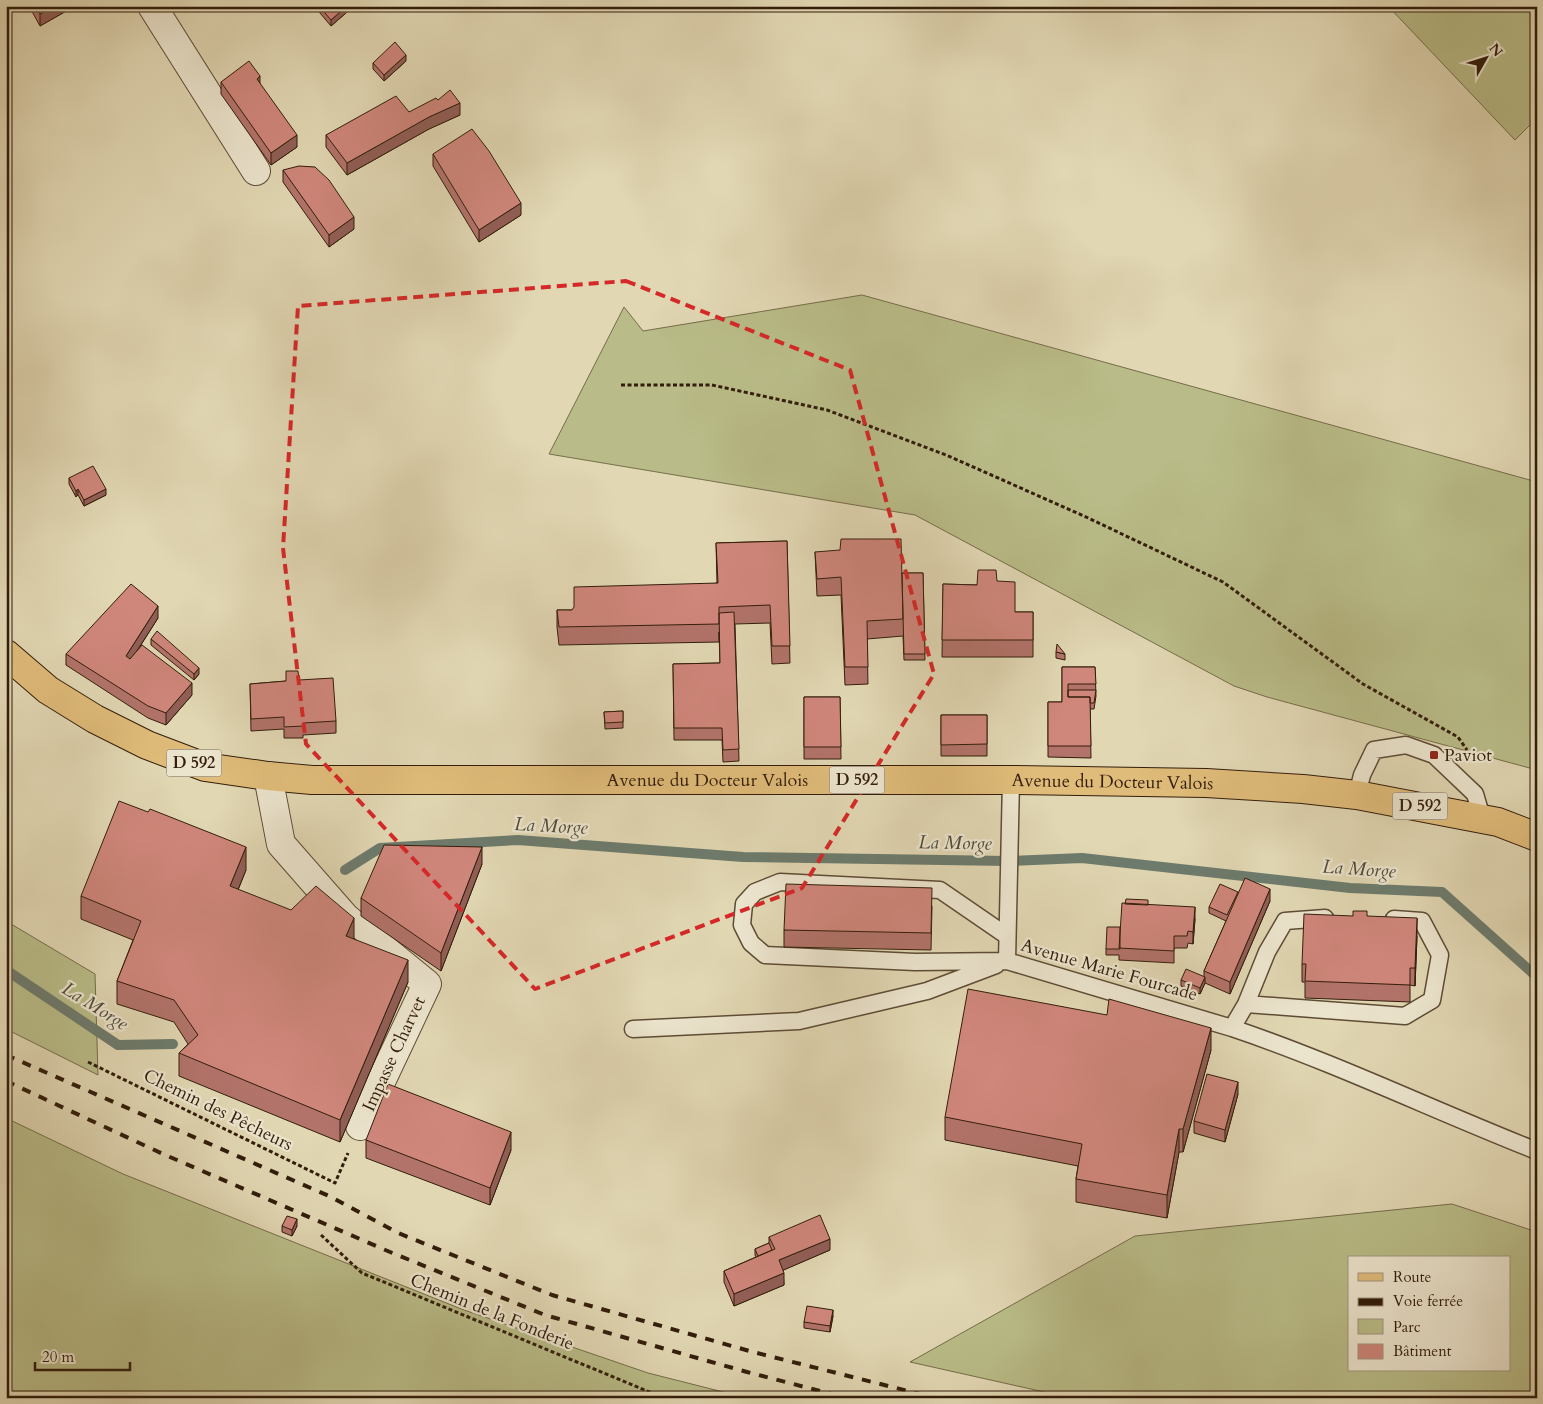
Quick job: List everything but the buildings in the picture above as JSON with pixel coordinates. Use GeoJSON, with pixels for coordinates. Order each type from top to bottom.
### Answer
{"type":"FeatureCollection","features":[{"type":"Feature","properties":{"kind":"main road","name":"D 592"},"geometry":{"type":"LineString","coordinates":[[6,654],[48,690],[95,720],[146,745],[205,767],[268,776]]}},
{"type":"Feature","properties":{"kind":"main road","name":"Avenue du Docteur Valois"},"geometry":{"type":"LineString","coordinates":[[268,776],[312,780],[1011,780],[1206,783],[1303,789],[1357,795]]}},
{"type":"Feature","properties":{"kind":"main road","name":"D 592"},"geometry":{"type":"LineString","coordinates":[[1357,795],[1482,818],[1537,837]]}},
{"type":"Feature","properties":{"kind":"street"},"geometry":{"type":"LineString","coordinates":[[152,6],[256,171]]}},
{"type":"Feature","properties":{"kind":"street","name":"Impasse Charvet"},"geometry":{"type":"LineString","coordinates":[[268,776],[281,844],[345,917],[427,984],[360,1126]]}},
{"type":"Feature","properties":{"kind":"lane"},"geometry":{"type":"LineString","coordinates":[[1357,795],[1362,775],[1374,750],[1406,745],[1434,756],[1441,762],[1474,794],[1482,818]]}},
{"type":"Feature","properties":{"kind":"lane","name":"Avenue Marie Fourcade"},"geometry":{"type":"LineString","coordinates":[[1011,780],[1007,961],[1269,1040],[1478,1128],[1537,1150]]}},
{"type":"Feature","properties":{"kind":"lane"},"geometry":{"type":"LineString","coordinates":[[1007,936],[940,890],[780,882],[756,892],[744,904],[742,925],[751,943],[765,955],[916,962],[1007,961]]}},
{"type":"Feature","properties":{"kind":"lane"},"geometry":{"type":"LineString","coordinates":[[1232,1028],[1246,1004],[1267,952],[1285,921],[1336,917]]}},
{"type":"Feature","properties":{"kind":"lane"},"geometry":{"type":"LineString","coordinates":[[1246,1004],[1405,1016],[1432,1000],[1440,955],[1422,921],[1374,918]]}},
{"type":"Feature","properties":{"kind":"lane"},"geometry":{"type":"LineString","coordinates":[[633,1029],[799,1021],[927,991],[1007,961]]}},
{"type":"Feature","properties":{"kind":"path"},"geometry":{"type":"LineString","coordinates":[[621,385],[712,385],[827,410],[946,456],[1084,516],[1223,582],[1363,684],[1458,738],[1468,751]]}},
{"type":"Feature","properties":{"kind":"path","name":"Chemin des Pêcheurs"},"geometry":{"type":"LineString","coordinates":[[88,1062],[335,1182]]}},
{"type":"Feature","properties":{"kind":"path","name":"Chemin de la Fonderie"},"geometry":{"type":"LineString","coordinates":[[321,1235],[362,1274],[664,1398]]}},
{"type":"Feature","properties":{"kind":"highlighted area"},"geometry":{"type":"Polygon","coordinates":[[[626,281],[850,370],[934,674],[802,888],[535,989],[306,744],[283,548],[298,306],[626,281]]]}},
{"type":"Feature","properties":{"kind":"green space"},"geometry":{"type":"Polygon","coordinates":[[[1388,6],[1537,6],[1537,118],[1515,140],[1388,6]]]}},
{"type":"Feature","properties":{"kind":"green space"},"geometry":{"type":"Polygon","coordinates":[[[862,295],[1537,482],[1537,770],[1267,697],[1234,686],[915,515],[549,454],[624,307],[643,331],[862,295]]]}},
{"type":"Feature","properties":{"kind":"green space"},"geometry":{"type":"Polygon","coordinates":[[[6,921],[95,974],[98,1075],[6,1029],[6,921]]]}},
{"type":"Feature","properties":{"kind":"green space"},"geometry":{"type":"Polygon","coordinates":[[[6,1118],[123,1174],[464,1310],[648,1373],[747,1398],[19,1398],[6,1389],[6,1118]]]}},
{"type":"Feature","properties":{"kind":"green space"},"geometry":{"type":"Polygon","coordinates":[[[1452,1204],[1537,1232],[1537,1398],[1071,1398],[910,1362],[1135,1236],[1452,1204]]]}},
{"type":"Feature","properties":{"kind":"waterway","name":"La Morge"},"geometry":{"type":"LineString","coordinates":[[345,870],[380,848],[518,840],[743,857],[1008,861],[1082,858],[1350,888],[1442,892],[1537,977]]}},
{"type":"Feature","properties":{"kind":"waterway","name":"La Morge"},"geometry":{"type":"LineString","coordinates":[[6,970],[118,1045],[173,1044]]}},
{"type":"Feature","properties":{"kind":"railway"},"geometry":{"type":"LineString","coordinates":[[6,1055],[329,1196],[398,1233],[552,1295],[753,1352],[941,1398]]}},
{"type":"Feature","properties":{"kind":"railway"},"geometry":{"type":"LineString","coordinates":[[6,1081],[163,1154],[390,1252],[545,1315],[847,1398]]}},
{"type":"Feature","properties":{"kind":"place","name":"Paviot"},"geometry":{"type":"Point","coordinates":[1434,755]}}]}
